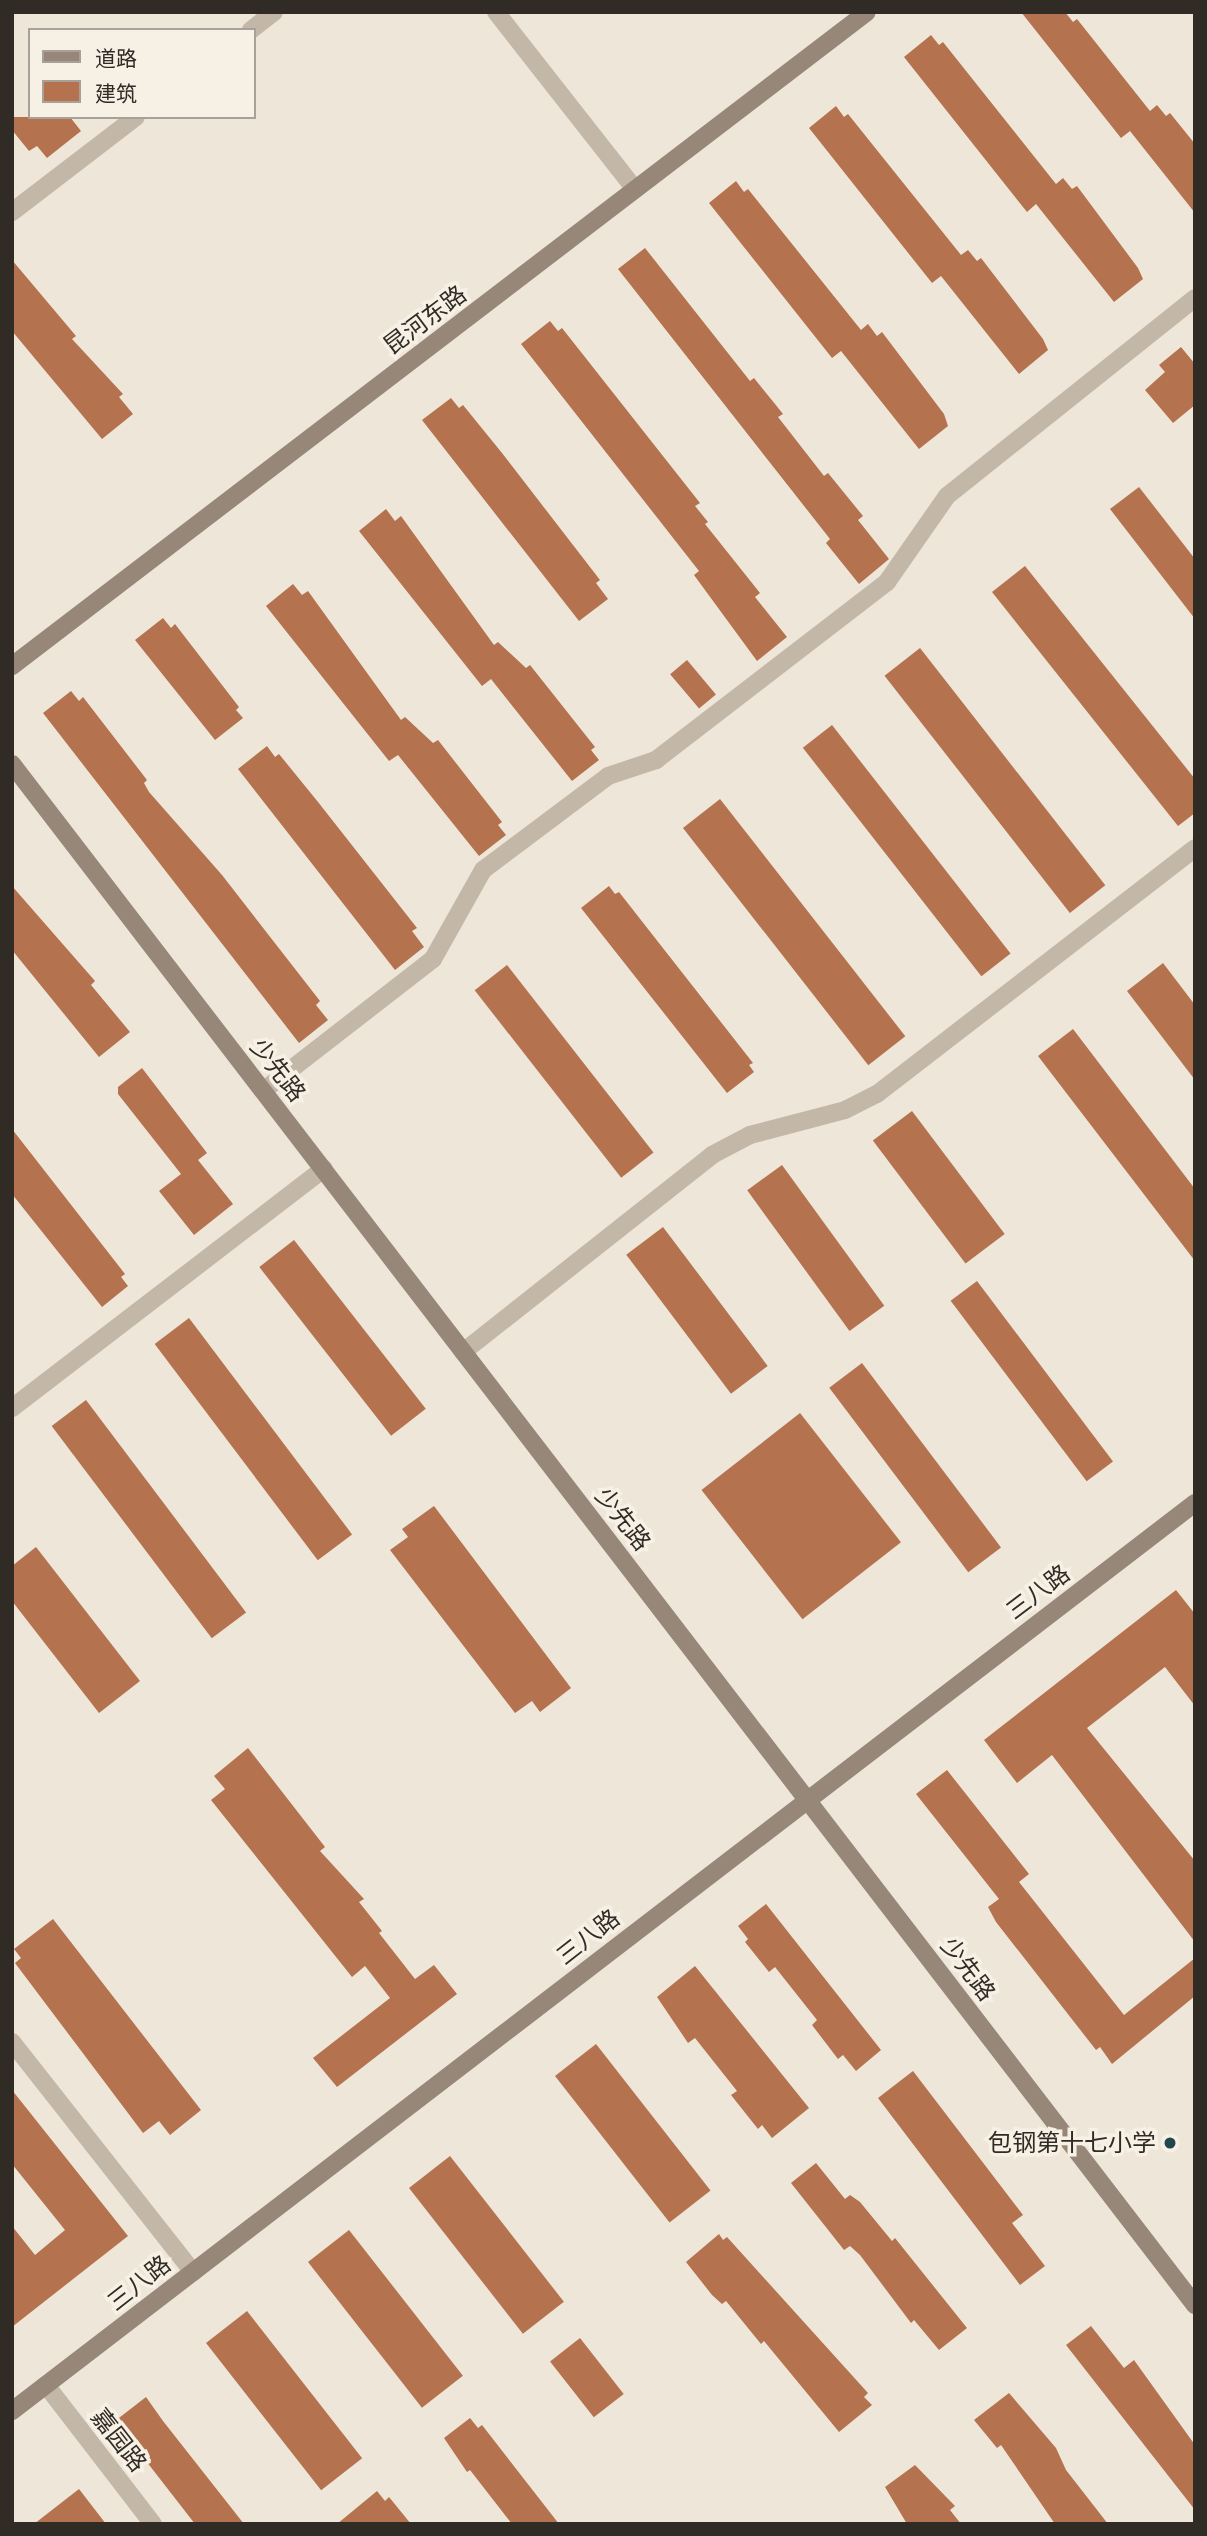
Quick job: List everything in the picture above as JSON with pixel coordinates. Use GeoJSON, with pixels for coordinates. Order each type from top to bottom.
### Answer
{"type":"FeatureCollection","features":[{"type":"Feature","properties":{"kind":"main road","name":"昆河东路"},"geometry":{"type":"LineString","coordinates":[[12,666],[867,12]]}},
{"type":"Feature","properties":{"kind":"main road","name":"少先路"},"geometry":{"type":"LineString","coordinates":[[12,764],[1195,2305]]}},
{"type":"Feature","properties":{"kind":"main road","name":"三八路"},"geometry":{"type":"LineString","coordinates":[[12,2412],[1195,1503]]}},
{"type":"Feature","properties":{"kind":"street"},"geometry":{"type":"LineString","coordinates":[[254,28],[274,12]]}},
{"type":"Feature","properties":{"kind":"street"},"geometry":{"type":"LineString","coordinates":[[496,12],[635,189]]}},
{"type":"Feature","properties":{"kind":"street"},"geometry":{"type":"LineString","coordinates":[[12,212],[133,119]]}},
{"type":"Feature","properties":{"kind":"street"},"geometry":{"type":"LineString","coordinates":[[263,1091],[433,958],[483,870],[608,776],[656,760],[887,582],[947,496],[1195,298]]}},
{"type":"Feature","properties":{"kind":"street"},"geometry":{"type":"LineString","coordinates":[[463,1352],[712,1155],[750,1135],[845,1110],[877,1094],[1195,848]]}},
{"type":"Feature","properties":{"kind":"street"},"geometry":{"type":"LineString","coordinates":[[12,1408],[324,1170]]}},
{"type":"Feature","properties":{"kind":"street"},"geometry":{"type":"LineString","coordinates":[[12,2042],[193,2272]]}},
{"type":"Feature","properties":{"kind":"street","name":"嘉园路"},"geometry":{"type":"LineString","coordinates":[[46,2385],[153,2524]]}},
{"type":"Feature","properties":{"kind":"building"},"geometry":{"type":"Polygon","coordinates":[[[1021,12],[1065,12],[1073,22],[1077,19],[1150,111],[1157,105],[1166,116],[1170,113],[1195,144],[1195,213],[1130,131],[1121,138],[1021,12]]]}},
{"type":"Feature","properties":{"kind":"building"},"geometry":{"type":"Polygon","coordinates":[[[931,35],[939,45],[943,42],[1056,184],[1063,178],[1072,189],[1077,186],[1138,268],[1143,279],[1114,302],[1036,204],[1027,212],[904,57],[931,35]]]}},
{"type":"Feature","properties":{"kind":"building"},"geometry":{"type":"Polygon","coordinates":[[[836,106],[844,117],[848,114],[961,255],[968,250],[977,261],[981,258],[1043,339],[1048,350],[1019,374],[941,276],[932,283],[809,128],[836,106]]]}},
{"type":"Feature","properties":{"kind":"building"},"geometry":{"type":"Polygon","coordinates":[[[12,117],[28,117],[72,119],[81,131],[47,158],[37,146],[29,151],[12,130],[12,117]]]}},
{"type":"Feature","properties":{"kind":"building"},"geometry":{"type":"Polygon","coordinates":[[[736,181],[744,192],[748,189],[861,330],[868,324],[877,336],[882,332],[944,414],[948,426],[919,449],[841,351],[832,358],[709,203],[736,181]]]}},
{"type":"Feature","properties":{"kind":"building"},"geometry":{"type":"Polygon","coordinates":[[[645,248],[750,381],[754,378],[783,414],[778,417],[824,476],[828,473],[863,516],[858,520],[889,559],[859,584],[826,543],[830,539],[618,269],[645,248]]]}},
{"type":"Feature","properties":{"kind":"building"},"geometry":{"type":"Polygon","coordinates":[[[12,260],[76,336],[72,339],[123,394],[119,397],[133,414],[102,439],[12,331],[12,260]]]}},
{"type":"Feature","properties":{"kind":"building"},"geometry":{"type":"Polygon","coordinates":[[[550,321],[558,331],[562,328],[700,503],[695,506],[708,522],[705,524],[760,593],[755,597],[787,637],[757,661],[694,575],[699,571],[521,344],[550,321]]]}},
{"type":"Feature","properties":{"kind":"building"},"geometry":{"type":"Polygon","coordinates":[[[1181,347],[1195,364],[1195,405],[1173,423],[1145,390],[1165,372],[1159,365],[1181,347]]]}},
{"type":"Feature","properties":{"kind":"building"},"geometry":{"type":"Polygon","coordinates":[[[451,398],[459,408],[463,405],[600,580],[596,583],[608,599],[579,621],[422,420],[451,398]]]}},
{"type":"Feature","properties":{"kind":"building"},"geometry":{"type":"Polygon","coordinates":[[[1139,487],[1195,559],[1195,619],[1110,509],[1139,487]]]}},
{"type":"Feature","properties":{"kind":"building"},"geometry":{"type":"Polygon","coordinates":[[[386,509],[395,521],[401,516],[494,645],[498,642],[526,668],[530,665],[595,747],[591,750],[599,760],[572,781],[491,679],[482,686],[359,531],[386,509]]]}},
{"type":"Feature","properties":{"kind":"building"},"geometry":{"type":"Polygon","coordinates":[[[1025,566],[1195,779],[1195,813],[1178,826],[992,592],[1025,566]]]}},
{"type":"Feature","properties":{"kind":"building"},"geometry":{"type":"Polygon","coordinates":[[[293,584],[302,595],[308,591],[401,720],[405,717],[433,743],[438,740],[502,822],[498,825],[506,835],[479,856],[398,755],[389,761],[266,606],[293,584]]]}},
{"type":"Feature","properties":{"kind":"building"},"geometry":{"type":"Polygon","coordinates":[[[163,618],[171,628],[175,624],[239,707],[236,710],[243,718],[215,740],[135,640],[163,618]]]}},
{"type":"Feature","properties":{"kind":"building"},"geometry":{"type":"Polygon","coordinates":[[[920,648],[1105,885],[1070,913],[885,676],[920,648]]]}},
{"type":"Feature","properties":{"kind":"building"},"geometry":{"type":"Polygon","coordinates":[[[687,660],[716,694],[699,709],[670,674],[687,660]]]}},
{"type":"Feature","properties":{"kind":"building"},"geometry":{"type":"Polygon","coordinates":[[[71,691],[79,701],[83,697],[147,780],[144,783],[149,792],[222,875],[320,1001],[316,1005],[328,1020],[299,1043],[43,713],[71,691]]]}},
{"type":"Feature","properties":{"kind":"building"},"geometry":{"type":"Polygon","coordinates":[[[832,725],[1011,954],[981,976],[803,748],[832,725]]]}},
{"type":"Feature","properties":{"kind":"building"},"geometry":{"type":"Polygon","coordinates":[[[267,746],[275,757],[279,754],[417,928],[412,931],[424,947],[395,970],[238,769],[267,746]]]}},
{"type":"Feature","properties":{"kind":"building"},"geometry":{"type":"Polygon","coordinates":[[[720,799],[905,1036],[868,1065],[683,828],[720,799]]]}},
{"type":"Feature","properties":{"kind":"building"},"geometry":{"type":"Polygon","coordinates":[[[12,886],[95,981],[91,985],[130,1032],[99,1057],[12,950],[12,886]]]}},
{"type":"Feature","properties":{"kind":"building"},"geometry":{"type":"Polygon","coordinates":[[[609,886],[615,894],[619,892],[753,1063],[749,1065],[754,1072],[727,1093],[581,908],[609,886]]]}},
{"type":"Feature","properties":{"kind":"building"},"geometry":{"type":"Polygon","coordinates":[[[1163,963],[1195,1005],[1195,1080],[1127,991],[1163,963]]]}},
{"type":"Feature","properties":{"kind":"building"},"geometry":{"type":"Polygon","coordinates":[[[507,965],[654,1153],[621,1178],[475,990],[507,965]]]}},
{"type":"Feature","properties":{"kind":"building"},"geometry":{"type":"Polygon","coordinates":[[[1073,1029],[1195,1189],[1195,1261],[1038,1056],[1073,1029]]]}},
{"type":"Feature","properties":{"kind":"building"},"geometry":{"type":"Polygon","coordinates":[[[142,1068],[207,1153],[198,1160],[233,1204],[194,1235],[159,1191],[181,1174],[118,1094],[118,1087],[142,1068]]]}},
{"type":"Feature","properties":{"kind":"building"},"geometry":{"type":"Polygon","coordinates":[[[912,1111],[1005,1234],[966,1263],[873,1140],[912,1111]]]}},
{"type":"Feature","properties":{"kind":"building"},"geometry":{"type":"Polygon","coordinates":[[[12,1129],[125,1274],[121,1277],[128,1286],[102,1307],[12,1194],[12,1129]]]}},
{"type":"Feature","properties":{"kind":"building"},"geometry":{"type":"Polygon","coordinates":[[[782,1165],[884,1306],[849,1331],[747,1190],[782,1165]]]}},
{"type":"Feature","properties":{"kind":"building"},"geometry":{"type":"Polygon","coordinates":[[[663,1227],[768,1366],[731,1394],[626,1255],[663,1227]]]}},
{"type":"Feature","properties":{"kind":"building"},"geometry":{"type":"Polygon","coordinates":[[[294,1240],[426,1409],[391,1436],[259,1267],[294,1240]]]}},
{"type":"Feature","properties":{"kind":"building"},"geometry":{"type":"Polygon","coordinates":[[[977,1281],[1113,1461],[1087,1481],[951,1301],[977,1281]]]}},
{"type":"Feature","properties":{"kind":"building"},"geometry":{"type":"Polygon","coordinates":[[[189,1318],[352,1534],[318,1560],[155,1344],[189,1318]]]}},
{"type":"Feature","properties":{"kind":"building"},"geometry":{"type":"Polygon","coordinates":[[[862,1363],[1001,1547],[968,1572],[829,1388],[862,1363]]]}},
{"type":"Feature","properties":{"kind":"building"},"geometry":{"type":"Polygon","coordinates":[[[86,1400],[246,1612],[212,1638],[52,1426],[86,1400]]]}},
{"type":"Feature","properties":{"kind":"building"},"geometry":{"type":"Polygon","coordinates":[[[800,1413],[901,1542],[802,1619],[701,1490],[800,1413]]]}},
{"type":"Feature","properties":{"kind":"building"},"geometry":{"type":"Polygon","coordinates":[[[434,1506],[571,1688],[540,1712],[532,1701],[515,1713],[390,1550],[408,1537],[402,1529],[434,1506]]]}},
{"type":"Feature","properties":{"kind":"building"},"geometry":{"type":"Polygon","coordinates":[[[36,1547],[140,1681],[99,1713],[12,1601],[12,1566],[36,1547]]]}},
{"type":"Feature","properties":{"kind":"building"},"geometry":{"type":"Polygon","coordinates":[[[1176,1590],[1195,1614],[1195,1706],[1165,1667],[1087,1728],[1195,1861],[1195,1942],[1052,1755],[1017,1783],[984,1740],[1176,1590]]]}},
{"type":"Feature","properties":{"kind":"building"},"geometry":{"type":"Polygon","coordinates":[[[248,1748],[325,1847],[320,1851],[364,1899],[359,1902],[415,1979],[434,1965],[457,1994],[337,2087],[313,2058],[390,1998],[365,1966],[352,1977],[211,1800],[225,1789],[214,1776],[248,1748]]]}},
{"type":"Feature","properties":{"kind":"building"},"geometry":{"type":"Polygon","coordinates":[[[947,1770],[1029,1874],[1019,1882],[1124,2015],[1195,1958],[1195,1996],[1112,2064],[1100,2047],[1096,2050],[996,1922],[988,1907],[999,1899],[916,1794],[947,1770]]]}},
{"type":"Feature","properties":{"kind":"building"},"geometry":{"type":"Polygon","coordinates":[[[766,1904],[881,2050],[856,2071],[843,2055],[838,2059],[812,2025],[817,2020],[775,1967],[769,1972],[745,1942],[748,1939],[738,1926],[766,1904]]]}},
{"type":"Feature","properties":{"kind":"building"},"geometry":{"type":"Polygon","coordinates":[[[53,1919],[201,2110],[170,2135],[159,2121],[143,2133],[15,1963],[21,1958],[14,1949],[53,1919]]]}},
{"type":"Feature","properties":{"kind":"building"},"geometry":{"type":"Polygon","coordinates":[[[695,1966],[809,2108],[772,2138],[762,2125],[758,2129],[731,2095],[737,2091],[695,2038],[688,2043],[657,1997],[695,1966]]]}},
{"type":"Feature","properties":{"kind":"building"},"geometry":{"type":"Polygon","coordinates":[[[596,2044],[711,2191],[670,2223],[555,2076],[596,2044]]]}},
{"type":"Feature","properties":{"kind":"building"},"geometry":{"type":"Polygon","coordinates":[[[913,2071],[1023,2215],[1012,2223],[1045,2266],[1020,2285],[878,2098],[913,2071]]]}},
{"type":"Feature","properties":{"kind":"building"},"geometry":{"type":"Polygon","coordinates":[[[12,2090],[128,2236],[12,2327],[12,2226],[35,2255],[65,2230],[12,2164],[12,2090]]]}},
{"type":"Feature","properties":{"kind":"building"},"geometry":{"type":"Polygon","coordinates":[[[450,2156],[564,2302],[523,2334],[409,2188],[450,2156]]]}},
{"type":"Feature","properties":{"kind":"building"},"geometry":{"type":"Polygon","coordinates":[[[816,2163],[845,2199],[850,2195],[860,2202],[892,2241],[895,2238],[967,2328],[939,2350],[914,2320],[911,2323],[860,2255],[850,2246],[844,2250],[791,2183],[816,2163]]]}},
{"type":"Feature","properties":{"kind":"building"},"geometry":{"type":"Polygon","coordinates":[[[349,2230],[463,2376],[422,2408],[308,2262],[349,2230]]]}},
{"type":"Feature","properties":{"kind":"building"},"geometry":{"type":"Polygon","coordinates":[[[719,2234],[723,2240],[727,2237],[868,2393],[864,2397],[872,2405],[839,2432],[764,2341],[761,2344],[726,2301],[722,2304],[712,2295],[686,2262],[719,2234]]]}},
{"type":"Feature","properties":{"kind":"building"},"geometry":{"type":"Polygon","coordinates":[[[247,2311],[362,2458],[321,2490],[206,2343],[247,2311]]]}},
{"type":"Feature","properties":{"kind":"building"},"geometry":{"type":"Polygon","coordinates":[[[1091,2326],[1124,2368],[1134,2360],[1195,2445],[1195,2510],[1066,2345],[1091,2326]]]}},
{"type":"Feature","properties":{"kind":"building"},"geometry":{"type":"Polygon","coordinates":[[[580,2338],[624,2394],[594,2417],[550,2361],[580,2338]]]}},
{"type":"Feature","properties":{"kind":"building"},"geometry":{"type":"Polygon","coordinates":[[[1009,2393],[1056,2448],[1066,2470],[1108,2524],[1055,2524],[1001,2445],[997,2448],[974,2420],[1009,2393]]]}},
{"type":"Feature","properties":{"kind":"building"},"geometry":{"type":"Polygon","coordinates":[[[146,2397],[244,2524],[195,2524],[115,2421],[146,2397]]]}},
{"type":"Feature","properties":{"kind":"building"},"geometry":{"type":"Polygon","coordinates":[[[470,2418],[478,2428],[482,2425],[559,2524],[512,2524],[470,2470],[467,2472],[444,2438],[470,2418]]]}},
{"type":"Feature","properties":{"kind":"building"},"geometry":{"type":"Polygon","coordinates":[[[915,2465],[955,2506],[950,2510],[961,2524],[907,2524],[885,2487],[915,2465]]]}},
{"type":"Feature","properties":{"kind":"building"},"geometry":{"type":"Polygon","coordinates":[[[79,2489],[106,2524],[34,2524],[79,2489]]]}},
{"type":"Feature","properties":{"kind":"building"},"geometry":{"type":"Polygon","coordinates":[[[377,2491],[385,2501],[389,2497],[411,2524],[337,2524],[377,2491]]]}},
{"type":"Feature","properties":{"kind":"place","name":"包钢第十七小学"},"geometry":{"type":"Point","coordinates":[1170,2143]}}]}
